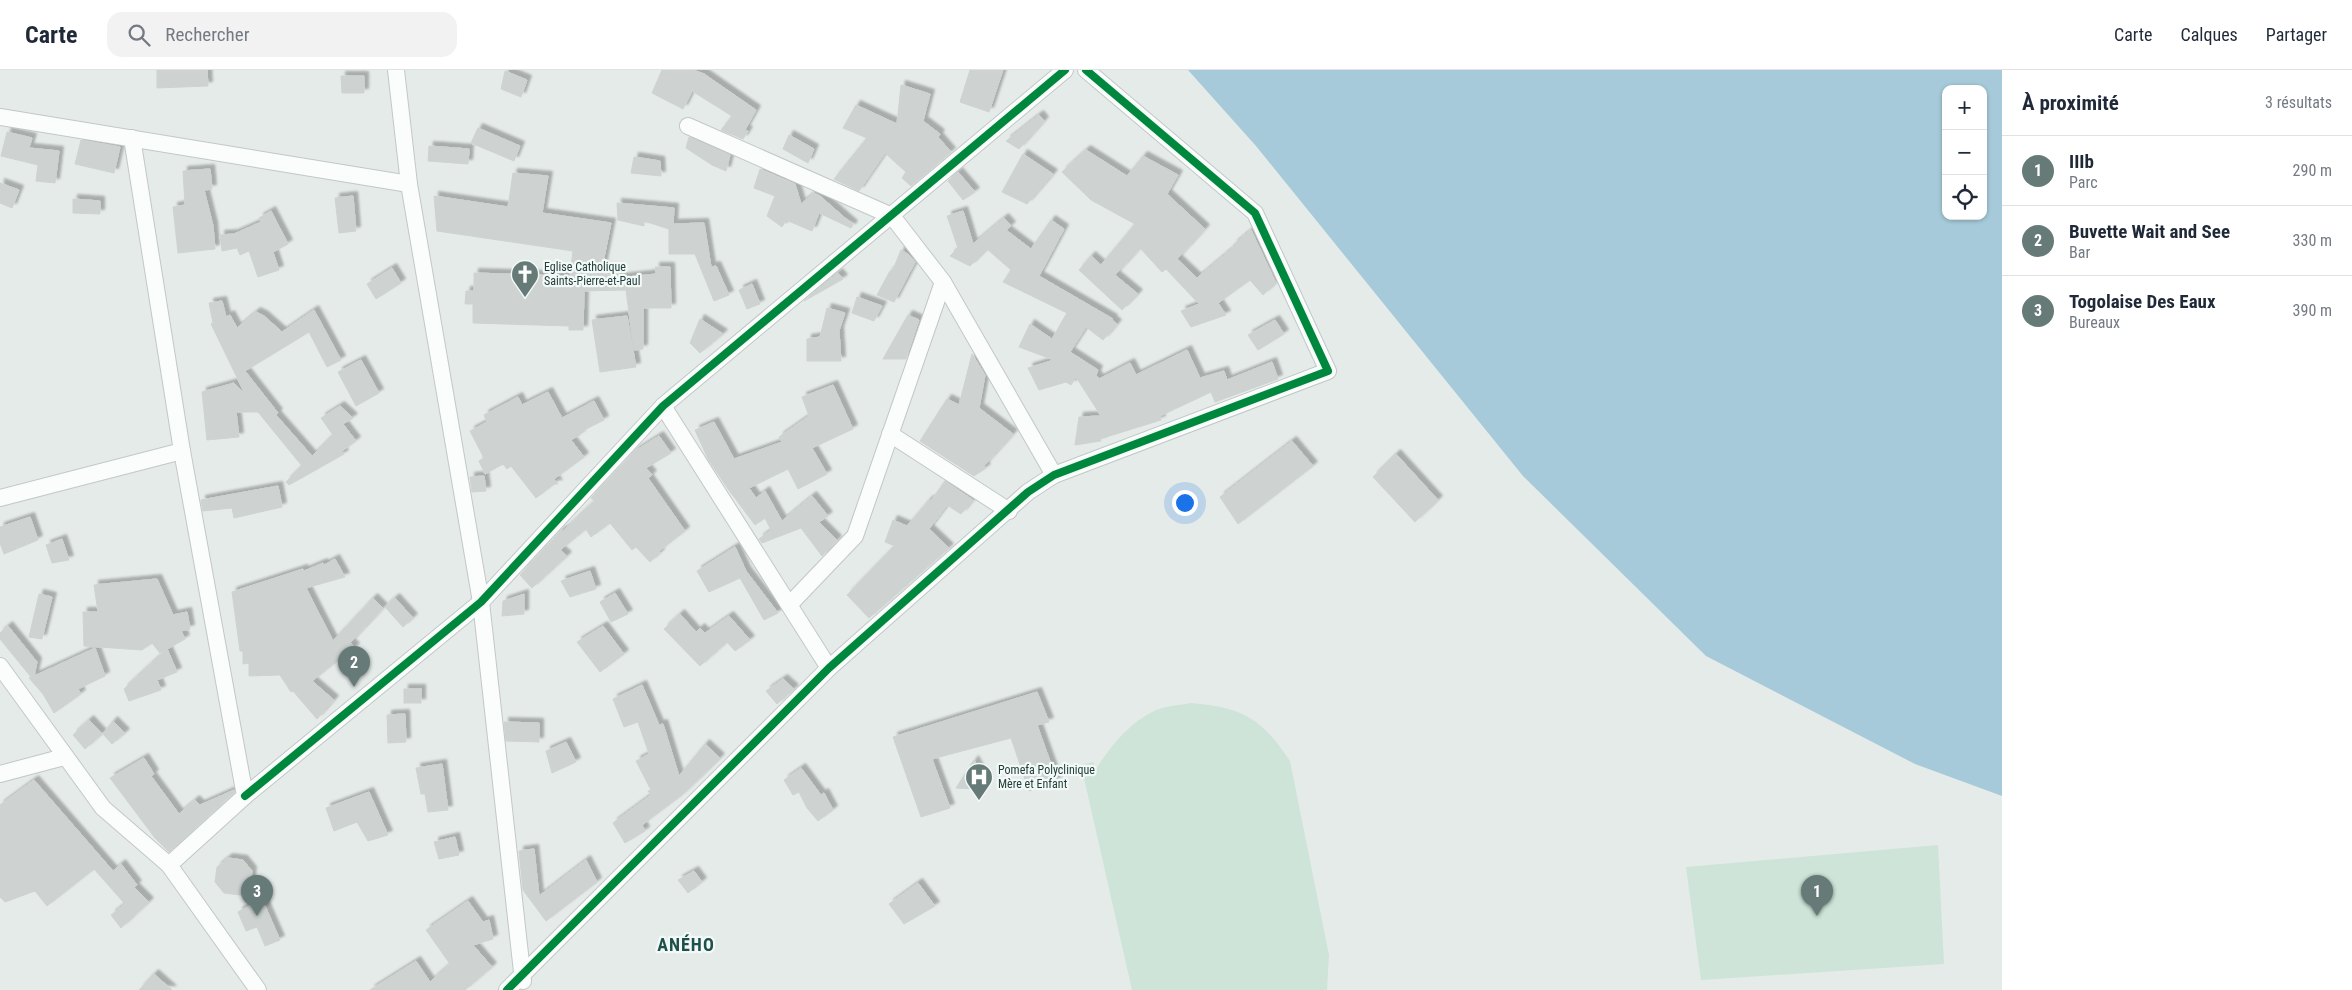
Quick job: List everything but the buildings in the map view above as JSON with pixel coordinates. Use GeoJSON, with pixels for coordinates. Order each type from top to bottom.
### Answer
{"type":"FeatureCollection","features":[{"type":"Feature","properties":{"kind":"street"},"geometry":{"type":"LineString","coordinates":[[396,70],[409,184],[480,602],[523,983]]}},
{"type":"Feature","properties":{"kind":"street"},"geometry":{"type":"LineString","coordinates":[[169,865],[245,796],[480,602],[663,406],[1065,70]]}},
{"type":"Feature","properties":{"kind":"street"},"geometry":{"type":"LineString","coordinates":[[507,990],[523,983],[829,668],[1009,511],[1028,492],[1054,475],[1328,370],[1255,213],[1086,70]]}},
{"type":"Feature","properties":{"kind":"street"},"geometry":{"type":"LineString","coordinates":[[0,117],[409,184]]}},
{"type":"Feature","properties":{"kind":"street"},"geometry":{"type":"LineString","coordinates":[[688,126],[892,216],[943,282],[1054,475]]}},
{"type":"Feature","properties":{"kind":"street"},"geometry":{"type":"LineString","coordinates":[[132,138],[182,451],[245,796]]}},
{"type":"Feature","properties":{"kind":"street"},"geometry":{"type":"LineString","coordinates":[[790,604],[855,536],[943,282]]}},
{"type":"Feature","properties":{"kind":"street"},"geometry":{"type":"LineString","coordinates":[[663,406],[829,668]]}},
{"type":"Feature","properties":{"kind":"street"},"geometry":{"type":"LineString","coordinates":[[890,434],[1009,511]]}},
{"type":"Feature","properties":{"kind":"street"},"geometry":{"type":"LineString","coordinates":[[0,498],[182,451]]}},
{"type":"Feature","properties":{"kind":"street"},"geometry":{"type":"LineString","coordinates":[[0,666],[64,757],[103,808],[169,865],[258,990]]}},
{"type":"Feature","properties":{"kind":"street"},"geometry":{"type":"LineString","coordinates":[[0,774],[64,757]]}},
{"type":"Feature","properties":{"kind":"green space"},"geometry":{"type":"Polygon","coordinates":[[[1191,703],[1224,708],[1249,717],[1270,734],[1290,761],[1329,955],[1327,990],[1132,990],[1081,765],[1093,762],[1096,769],[1122,735],[1146,715],[1156,710],[1191,703]]]}},
{"type":"Feature","properties":{"kind":"green space"},"geometry":{"type":"Polygon","coordinates":[[[1938,845],[1944,964],[1701,980],[1686,867],[1938,845]]]}},
{"type":"Feature","properties":{"kind":"water"},"geometry":{"type":"Polygon","coordinates":[[[1188,70],[2002,70],[2002,796],[1915,764],[1706,656],[1523,476],[1256,146],[1188,70]]]}},
{"type":"Feature","properties":{"kind":"cycle path"},"geometry":{"type":"LineString","coordinates":[[245,796],[481,602],[663,406],[1065,70]]}},
{"type":"Feature","properties":{"kind":"cycle path"},"geometry":{"type":"LineString","coordinates":[[507,990],[829,668],[1028,492],[1054,475],[1328,371],[1255,213],[1086,70]]}},
{"type":"Feature","properties":{"kind":"place","name":"Eglise Catholique Saints-Pierre-et-Paul"},"geometry":{"type":"Point","coordinates":[525,298]}},
{"type":"Feature","properties":{"kind":"place","name":"Buvette Wait and See"},"geometry":{"type":"Point","coordinates":[354,687]}},
{"type":"Feature","properties":{"kind":"place","name":"Pomefa Polyclinique Mère et Enfant"},"geometry":{"type":"Point","coordinates":[979,801]}},
{"type":"Feature","properties":{"kind":"place","name":"Togolaise Des Eaux"},"geometry":{"type":"Point","coordinates":[257,916]}},
{"type":"Feature","properties":{"kind":"place","name":"IIIb"},"geometry":{"type":"Point","coordinates":[1817,916]}},
{"type":"Feature","properties":{"kind":"district","name":"ANÉHO"},"geometry":{"type":"Point","coordinates":[686,944]}}]}
